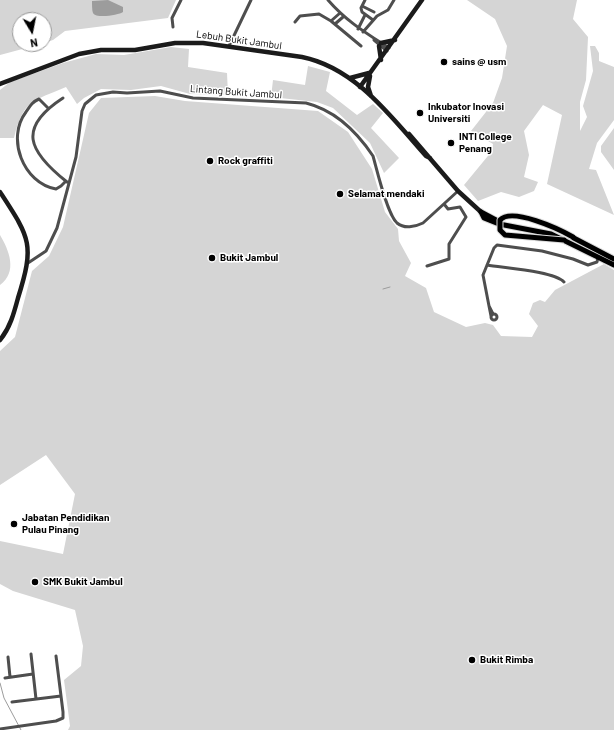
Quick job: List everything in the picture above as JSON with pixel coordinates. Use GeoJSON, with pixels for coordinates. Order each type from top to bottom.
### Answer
{"type":"FeatureCollection","features":[{"type":"Feature","properties":{"kind":"main road"},"geometry":{"type":"LineString","coordinates":[[360,87],[381,60],[422,0]]}},
{"type":"Feature","properties":{"kind":"main road"},"geometry":{"type":"LineString","coordinates":[[381,60],[380,44],[394,40]]}},
{"type":"Feature","properties":{"kind":"main road","name":"Lebuh Bukit Jambul"},"geometry":{"type":"LineString","coordinates":[[0,84],[63,59],[91,51],[126,51],[183,42],[229,46],[316,60],[350,78],[372,97],[406,133],[414,139],[458,191],[481,212],[502,222],[552,230],[572,237],[614,259]]}},
{"type":"Feature","properties":{"kind":"main road"},"geometry":{"type":"LineString","coordinates":[[350,78],[360,77],[371,73]]}},
{"type":"Feature","properties":{"kind":"main road"},"geometry":{"type":"LineString","coordinates":[[371,73],[368,87],[372,97]]}},
{"type":"Feature","properties":{"kind":"main road"},"geometry":{"type":"LineString","coordinates":[[0,192],[23,229],[28,248],[28,262],[11,320],[0,340]]}},
{"type":"Feature","properties":{"kind":"main road","name":"Lebuh Bukit Jambul"},"geometry":{"type":"LineString","coordinates":[[481,212],[484,218],[490,221],[545,232],[614,265]]}},
{"type":"Feature","properties":{"kind":"main road"},"geometry":{"type":"LineString","coordinates":[[564,240],[505,234],[500,230],[500,220],[506,216],[513,216],[553,226],[572,237]]}},
{"type":"Feature","properties":{"kind":"street"},"geometry":{"type":"LineString","coordinates":[[173,27],[172,18],[181,0]]}},
{"type":"Feature","properties":{"kind":"street"},"geometry":{"type":"LineString","coordinates":[[229,46],[251,0]]}},
{"type":"Feature","properties":{"kind":"street"},"geometry":{"type":"LineString","coordinates":[[328,0],[343,17],[388,50]]}},
{"type":"Feature","properties":{"kind":"street"},"geometry":{"type":"LineString","coordinates":[[365,0],[362,6],[362,12],[373,20]]}},
{"type":"Feature","properties":{"kind":"street"},"geometry":{"type":"LineString","coordinates":[[363,32],[373,20],[388,10],[394,0]]}},
{"type":"Feature","properties":{"kind":"street"},"geometry":{"type":"LineString","coordinates":[[362,6],[374,12]]}},
{"type":"Feature","properties":{"kind":"street"},"geometry":{"type":"LineString","coordinates":[[295,22],[300,16],[316,13],[331,21],[361,46]]}},
{"type":"Feature","properties":{"kind":"street"},"geometry":{"type":"LineString","coordinates":[[331,21],[340,13]]}},
{"type":"Feature","properties":{"kind":"street"},"geometry":{"type":"LineString","coordinates":[[358,28],[365,15]]}},
{"type":"Feature","properties":{"kind":"street"},"geometry":{"type":"LineString","coordinates":[[335,24],[343,17]]}},
{"type":"Feature","properties":{"kind":"street","name":"Lintang Bukit Jambul"},"geometry":{"type":"LineString","coordinates":[[28,262],[42,255],[50,245],[57,228],[67,182],[76,157],[79,119],[85,104],[90,99],[103,93],[160,91],[193,98],[306,103],[318,106],[337,117],[371,153],[389,210],[397,223],[406,226],[420,224],[458,191]]}},
{"type":"Feature","properties":{"kind":"street"},"geometry":{"type":"LineString","coordinates":[[48,108],[39,100],[31,104],[23,115],[16,139],[19,154],[26,167],[33,175],[47,186],[56,189],[67,182],[40,158],[34,146],[33,133],[36,122],[48,108],[63,98]]}},
{"type":"Feature","properties":{"kind":"street"},"geometry":{"type":"LineString","coordinates":[[427,266],[449,259],[449,244],[466,217],[460,207],[448,209],[444,204]]}},
{"type":"Feature","properties":{"kind":"street"},"geometry":{"type":"LineString","coordinates":[[492,315],[483,278],[494,248],[502,245],[542,251],[573,259],[588,266],[597,262],[598,257]]}},
{"type":"Feature","properties":{"kind":"street"},"geometry":{"type":"LineString","coordinates":[[487,265],[542,273],[561,279],[564,282]]}},
{"type":"Feature","properties":{"kind":"street"},"geometry":{"type":"LineString","coordinates":[[31,654],[36,699]]}},
{"type":"Feature","properties":{"kind":"street"},"geometry":{"type":"LineString","coordinates":[[0,729],[61,719],[64,715],[56,656]]}},
{"type":"Feature","properties":{"kind":"street"},"geometry":{"type":"LineString","coordinates":[[8,657],[10,677]]}},
{"type":"Feature","properties":{"kind":"street"},"geometry":{"type":"LineString","coordinates":[[5,678],[33,674]]}},
{"type":"Feature","properties":{"kind":"street"},"geometry":{"type":"LineString","coordinates":[[12,702],[61,696]]}},
{"type":"Feature","properties":{"kind":"shaded area"},"geometry":{"type":"Polygon","coordinates":[[[0,0],[176,0],[168,18],[65,31],[52,40],[52,12],[12,12],[12,52],[0,55],[0,0]]]}},
{"type":"Feature","properties":{"kind":"shaded area"},"geometry":{"type":"Polygon","coordinates":[[[108,0],[123,7],[123,12],[103,16],[98,16],[93,13],[92,1],[108,0]]]}},
{"type":"Feature","properties":{"kind":"shaded area"},"geometry":{"type":"Polygon","coordinates":[[[467,0],[577,0],[573,19],[588,37],[586,80],[580,102],[580,131],[587,117],[583,106],[593,71],[590,46],[595,46],[599,53],[599,61],[614,67],[614,120],[597,143],[589,169],[596,170],[614,215],[547,184],[562,115],[543,105],[524,131],[529,155],[524,177],[538,182],[534,191],[519,197],[501,192],[478,201],[464,185],[492,151],[493,144],[471,131],[493,103],[502,78],[507,46],[495,19],[467,0]]]}},
{"type":"Feature","properties":{"kind":"shaded area"},"geometry":{"type":"Polygon","coordinates":[[[171,47],[189,49],[188,67],[227,73],[228,95],[190,94],[161,86],[131,90],[101,89],[84,98],[77,104],[66,87],[37,99],[31,104],[21,116],[14,138],[0,138],[0,90],[10,82],[63,63],[96,54],[124,55],[171,47]]]}},
{"type":"Feature","properties":{"kind":"shaded area"},"geometry":{"type":"Polygon","coordinates":[[[308,66],[330,72],[326,91],[357,115],[373,104],[383,113],[371,128],[399,158],[384,173],[370,143],[333,108],[317,102],[271,97],[273,80],[305,85],[308,66]]]}},
{"type":"Feature","properties":{"kind":"shaded area"},"geometry":{"type":"Polygon","coordinates":[[[155,96],[185,101],[318,111],[348,132],[372,169],[385,212],[398,229],[399,241],[411,263],[405,276],[426,288],[434,312],[466,327],[485,323],[493,325],[501,336],[532,337],[538,326],[529,314],[533,303],[540,300],[545,302],[555,290],[604,264],[614,270],[614,730],[68,730],[70,726],[64,680],[81,666],[83,646],[75,610],[13,591],[0,584],[0,541],[63,554],[75,494],[46,455],[0,485],[0,351],[15,337],[32,271],[49,256],[63,227],[89,113],[101,98],[155,96]]]}},
{"type":"Feature","properties":{"kind":"shaded area"},"geometry":{"type":"Polygon","coordinates":[[[614,128],[614,170],[601,152],[601,146],[614,128]]]}},
{"type":"Feature","properties":{"kind":"shaded area"},"geometry":{"type":"Polygon","coordinates":[[[0,235],[9,254],[10,267],[6,280],[0,285],[0,235]]]}},
{"type":"Feature","properties":{"kind":"waterway"},"geometry":{"type":"LineString","coordinates":[[383,289],[390,287]]}},
{"type":"Feature","properties":{"kind":"waterway"},"geometry":{"type":"LineString","coordinates":[[0,683],[4,698],[21,730]]}},
{"type":"Feature","properties":{"kind":"place","name":"sains @ usm"},"geometry":{"type":"Point","coordinates":[444,62]}},
{"type":"Feature","properties":{"kind":"place","name":"Inkubator Inovasi Universiti"},"geometry":{"type":"Point","coordinates":[420,113]}},
{"type":"Feature","properties":{"kind":"place","name":"INTI College Penang"},"geometry":{"type":"Point","coordinates":[451,143]}},
{"type":"Feature","properties":{"kind":"place","name":"Rock graffiti"},"geometry":{"type":"Point","coordinates":[210,161]}},
{"type":"Feature","properties":{"kind":"place","name":"Selamat mendaki"},"geometry":{"type":"Point","coordinates":[340,194]}},
{"type":"Feature","properties":{"kind":"place","name":"Bukit Jambul"},"geometry":{"type":"Point","coordinates":[212,258]}},
{"type":"Feature","properties":{"kind":"place","name":"Jabatan Pendidikan Pulau Pinang"},"geometry":{"type":"Point","coordinates":[14,524]}},
{"type":"Feature","properties":{"kind":"place","name":"SMK Bukit Jambul"},"geometry":{"type":"Point","coordinates":[35,582]}},
{"type":"Feature","properties":{"kind":"place","name":"Bukit Rimba"},"geometry":{"type":"Point","coordinates":[472,660]}}]}
